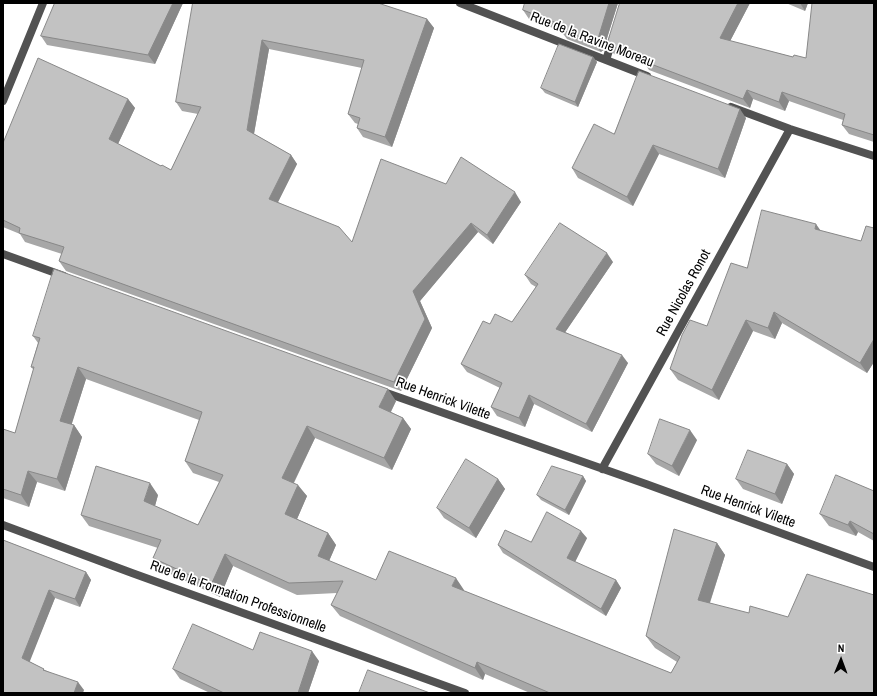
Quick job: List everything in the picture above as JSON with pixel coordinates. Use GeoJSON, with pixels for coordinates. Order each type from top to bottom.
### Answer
{"type":"FeatureCollection","features":[{"type":"Feature","properties":{"kind":"street"},"geometry":{"type":"LineString","coordinates":[[3,101],[43,3]]}},
{"type":"Feature","properties":{"kind":"street","name":"Rue de la Ravine Moreau"},"geometry":{"type":"LineString","coordinates":[[460,3],[658,80]]}},
{"type":"Feature","properties":{"kind":"street"},"geometry":{"type":"LineString","coordinates":[[606,60],[615,32]]}},
{"type":"Feature","properties":{"kind":"street"},"geometry":{"type":"LineString","coordinates":[[724,104],[790,129],[874,156]]}},
{"type":"Feature","properties":{"kind":"street","name":"Rue Nicolas Ronot"},"geometry":{"type":"LineString","coordinates":[[602,469],[790,129]]}},
{"type":"Feature","properties":{"kind":"street"},"geometry":{"type":"LineString","coordinates":[[3,254],[70,278]]}},
{"type":"Feature","properties":{"kind":"street","name":"Rue Henrick Vilette"},"geometry":{"type":"LineString","coordinates":[[377,389],[874,567]]}},
{"type":"Feature","properties":{"kind":"street","name":"Rue de la Formation Professionnelle"},"geometry":{"type":"LineString","coordinates":[[3,525],[465,693]]}},
{"type":"Feature","properties":{"kind":"building"},"geometry":{"type":"Polygon","coordinates":[[[55,3],[173,3],[148,55],[41,36],[55,3]]]}},
{"type":"Feature","properties":{"kind":"building"},"geometry":{"type":"Polygon","coordinates":[[[193,3],[378,3],[427,19],[385,137],[357,128],[360,118],[348,114],[364,60],[262,40],[247,130],[291,155],[269,199],[339,227],[352,242],[381,159],[446,184],[461,157],[515,192],[487,235],[471,223],[413,291],[425,319],[394,382],[59,261],[64,247],[19,233],[20,228],[3,220],[3,143],[38,58],[128,99],[109,139],[171,170],[201,107],[176,102],[193,3]]]}},
{"type":"Feature","properties":{"kind":"building"},"geometry":{"type":"Polygon","coordinates":[[[525,3],[609,3],[597,42],[595,41],[595,43],[560,29],[562,25],[523,10],[525,3]]]}},
{"type":"Feature","properties":{"kind":"building"},"geometry":{"type":"Polygon","coordinates":[[[620,3],[738,3],[720,38],[793,57],[794,55],[806,58],[812,3],[874,3],[874,135],[842,125],[845,114],[782,92],[779,102],[747,90],[743,99],[643,61],[644,57],[607,45],[620,3]]]}},
{"type":"Feature","properties":{"kind":"building"},"geometry":{"type":"Polygon","coordinates":[[[559,44],[593,57],[575,102],[541,88],[559,44]]]}},
{"type":"Feature","properties":{"kind":"building"},"geometry":{"type":"Polygon","coordinates":[[[639,71],[740,109],[718,169],[653,145],[627,197],[572,168],[594,124],[614,134],[639,71]]]}},
{"type":"Feature","properties":{"kind":"building"},"geometry":{"type":"Polygon","coordinates":[[[762,210],[816,224],[815,229],[861,241],[866,226],[874,228],[874,339],[860,363],[774,312],[768,328],[746,320],[712,390],[670,369],[682,335],[690,320],[707,326],[731,263],[747,268],[762,210]]]}},
{"type":"Feature","properties":{"kind":"building"},"geometry":{"type":"Polygon","coordinates":[[[560,223],[607,253],[556,329],[622,355],[586,424],[529,395],[519,418],[491,407],[502,383],[461,364],[483,321],[490,324],[495,314],[512,322],[538,284],[525,275],[560,223]]]}},
{"type":"Feature","properties":{"kind":"building"},"geometry":{"type":"Polygon","coordinates":[[[54,269],[388,389],[379,407],[403,418],[384,458],[307,426],[282,478],[298,485],[285,514],[328,533],[318,556],[376,580],[389,551],[456,578],[452,586],[671,673],[680,657],[646,636],[674,529],[717,543],[698,600],[749,613],[750,606],[788,617],[807,574],[874,595],[874,693],[550,693],[477,662],[475,668],[331,605],[343,581],[289,583],[225,554],[211,585],[153,558],[161,540],[81,515],[96,466],[150,483],[144,501],[198,525],[223,475],[185,461],[202,412],[78,367],[60,421],[74,425],[57,479],[28,471],[21,495],[3,489],[3,429],[15,433],[34,367],[31,367],[40,338],[33,336],[54,269]]]}},
{"type":"Feature","properties":{"kind":"building"},"geometry":{"type":"Polygon","coordinates":[[[660,419],[690,430],[672,466],[648,454],[660,419]]]}},
{"type":"Feature","properties":{"kind":"building"},"geometry":{"type":"Polygon","coordinates":[[[748,450],[787,464],[775,494],[736,479],[748,450]]]}},
{"type":"Feature","properties":{"kind":"building"},"geometry":{"type":"Polygon","coordinates":[[[466,459],[498,479],[469,528],[437,508],[466,459]]]}},
{"type":"Feature","properties":{"kind":"building"},"geometry":{"type":"Polygon","coordinates":[[[552,466],[583,476],[565,510],[537,495],[552,466]]]}},
{"type":"Feature","properties":{"kind":"building"},"geometry":{"type":"Polygon","coordinates":[[[836,475],[874,491],[874,534],[850,521],[848,525],[820,514],[836,475]]]}},
{"type":"Feature","properties":{"kind":"building"},"geometry":{"type":"Polygon","coordinates":[[[547,512],[581,531],[567,558],[616,580],[601,609],[498,545],[505,530],[531,542],[547,512]]]}},
{"type":"Feature","properties":{"kind":"building"},"geometry":{"type":"Polygon","coordinates":[[[3,540],[86,572],[75,599],[49,590],[22,658],[44,669],[43,670],[78,682],[74,693],[3,693],[3,540]]]}},
{"type":"Feature","properties":{"kind":"building"},"geometry":{"type":"Polygon","coordinates":[[[193,624],[253,650],[260,632],[312,651],[298,693],[224,693],[173,669],[193,624]]]}},
{"type":"Feature","properties":{"kind":"building"},"geometry":{"type":"Polygon","coordinates":[[[368,670],[430,693],[359,693],[368,670]]]}}]}
